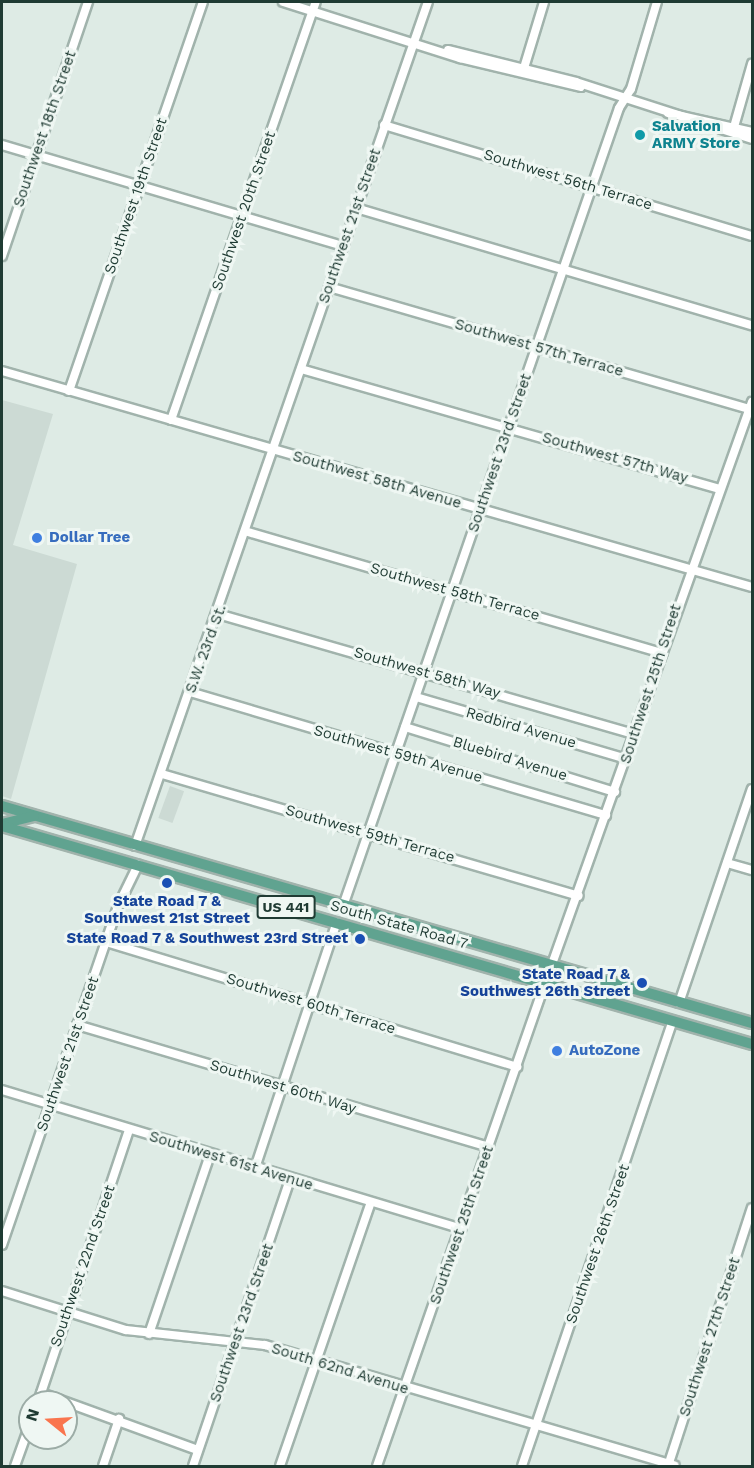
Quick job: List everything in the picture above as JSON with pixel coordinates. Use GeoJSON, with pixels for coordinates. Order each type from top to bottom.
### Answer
{"type":"FeatureCollection","features":[{"type":"Feature","properties":{"kind":"main road","name":"South State Road 7"},"geometry":{"type":"LineString","coordinates":[[2,806],[575,974],[753,1023]]}},
{"type":"Feature","properties":{"kind":"main road"},"geometry":{"type":"LineString","coordinates":[[2,825],[34,816]]}},
{"type":"Feature","properties":{"kind":"main road","name":"South State Road 7"},"geometry":{"type":"LineString","coordinates":[[2,825],[753,1044]]}},
{"type":"Feature","properties":{"kind":"main road"},"geometry":{"type":"LineString","coordinates":[[106,856],[135,846]]}},
{"type":"Feature","properties":{"kind":"main road"},"geometry":{"type":"LineString","coordinates":[[138,865],[166,855]]}},
{"type":"Feature","properties":{"kind":"main road"},"geometry":{"type":"LineString","coordinates":[[520,976],[541,973],[551,967]]}},
{"type":"Feature","properties":{"kind":"main road"},"geometry":{"type":"LineString","coordinates":[[545,983],[575,974]]}},
{"type":"Feature","properties":{"kind":"street","name":"Southwest 18th Street"},"geometry":{"type":"LineString","coordinates":[[2,256],[88,2]]}},
{"type":"Feature","properties":{"kind":"street","name":"Southwest 19th Street"},"geometry":{"type":"LineString","coordinates":[[69,391],[203,2]]}},
{"type":"Feature","properties":{"kind":"street"},"geometry":{"type":"LineString","coordinates":[[283,2],[314,6],[416,41],[581,87],[753,139]]}},
{"type":"Feature","properties":{"kind":"street","name":"Southwest 21st Street"},"geometry":{"type":"LineString","coordinates":[[272,450],[429,2]]}},
{"type":"Feature","properties":{"kind":"street"},"geometry":{"type":"LineString","coordinates":[[524,68],[544,2]]}},
{"type":"Feature","properties":{"kind":"street","name":"Southwest 23rd Street"},"geometry":{"type":"LineString","coordinates":[[343,906],[591,187],[625,100],[657,2]]}},
{"type":"Feature","properties":{"kind":"street","name":"Southwest 20th Street"},"geometry":{"type":"LineString","coordinates":[[171,420],[314,6]]}},
{"type":"Feature","properties":{"kind":"street"},"geometry":{"type":"LineString","coordinates":[[448,50],[524,68],[581,87]]}},
{"type":"Feature","properties":{"kind":"street"},"geometry":{"type":"LineString","coordinates":[[734,127],[753,64]]}},
{"type":"Feature","properties":{"kind":"street"},"geometry":{"type":"LineString","coordinates":[[668,113],[753,132]]}},
{"type":"Feature","properties":{"kind":"street","name":"Southwest 56th Terrace"},"geometry":{"type":"LineString","coordinates":[[384,125],[753,236]]}},
{"type":"Feature","properties":{"kind":"street"},"geometry":{"type":"LineString","coordinates":[[2,145],[139,188],[342,246]]}},
{"type":"Feature","properties":{"kind":"street"},"geometry":{"type":"LineString","coordinates":[[356,208],[753,325]]}},
{"type":"Feature","properties":{"kind":"street","name":"Southwest 57th Terrace"},"geometry":{"type":"LineString","coordinates":[[329,287],[751,405]]}},
{"type":"Feature","properties":{"kind":"street","name":"Southwest 57th Way"},"geometry":{"type":"LineString","coordinates":[[301,369],[720,489]]}},
{"type":"Feature","properties":{"kind":"street","name":"Southwest 58th Avenue"},"geometry":{"type":"LineString","coordinates":[[2,371],[753,587]]}},
{"type":"Feature","properties":{"kind":"street","name":"Southwest 25th Street"},"geometry":{"type":"LineString","coordinates":[[551,967],[627,759],[689,569],[751,405]]}},
{"type":"Feature","properties":{"kind":"street","name":"S.W. 23rd St."},"geometry":{"type":"LineString","coordinates":[[135,846],[248,532],[272,450]]}},
{"type":"Feature","properties":{"kind":"street","name":"Southwest 58th Terrace"},"geometry":{"type":"LineString","coordinates":[[248,532],[663,653]]}},
{"type":"Feature","properties":{"kind":"street","name":"Southwest 58th Way"},"geometry":{"type":"LineString","coordinates":[[218,614],[424,671],[635,734]]}},
{"type":"Feature","properties":{"kind":"street","name":"Southwest 59th Avenue"},"geometry":{"type":"LineString","coordinates":[[190,692],[606,815]]}},
{"type":"Feature","properties":{"kind":"street","name":"Redbird Avenue"},"geometry":{"type":"LineString","coordinates":[[416,697],[627,759]]}},
{"type":"Feature","properties":{"kind":"street","name":"Bluebird Avenue"},"geometry":{"type":"LineString","coordinates":[[405,727],[615,792]]}},
{"type":"Feature","properties":{"kind":"street","name":"Southwest 59th Terrace"},"geometry":{"type":"LineString","coordinates":[[162,774],[578,896]]}},
{"type":"Feature","properties":{"kind":"street"},"geometry":{"type":"LineString","coordinates":[[679,1003],[753,789]]}},
{"type":"Feature","properties":{"kind":"street"},"geometry":{"type":"LineString","coordinates":[[727,863],[753,870]]}},
{"type":"Feature","properties":{"kind":"street","name":"Southwest 21st Street"},"geometry":{"type":"LineString","coordinates":[[2,1245],[106,942],[138,865]]}},
{"type":"Feature","properties":{"kind":"street"},"geometry":{"type":"LineString","coordinates":[[255,1168],[337,922]]}},
{"type":"Feature","properties":{"kind":"street","name":"Southwest 60th Terrace"},"geometry":{"type":"LineString","coordinates":[[106,942],[517,1066]]}},
{"type":"Feature","properties":{"kind":"street","name":"Southwest 25th Street"},"geometry":{"type":"LineString","coordinates":[[377,1467],[545,983]]}},
{"type":"Feature","properties":{"kind":"street","name":"Southwest 26th Street"},"geometry":{"type":"LineString","coordinates":[[522,1467],[673,1021]]}},
{"type":"Feature","properties":{"kind":"street","name":"Southwest 60th Way"},"geometry":{"type":"LineString","coordinates":[[77,1025],[281,1088],[489,1148]]}},
{"type":"Feature","properties":{"kind":"street","name":"Southwest 61st Avenue"},"geometry":{"type":"LineString","coordinates":[[2,1090],[210,1155],[461,1229]]}},
{"type":"Feature","properties":{"kind":"street","name":"Southwest 22nd Street"},"geometry":{"type":"LineString","coordinates":[[42,1390],[129,1130]]}},
{"type":"Feature","properties":{"kind":"street"},"geometry":{"type":"LineString","coordinates":[[149,1334],[210,1155]]}},
{"type":"Feature","properties":{"kind":"street","name":"Southwest 23rd Street"},"geometry":{"type":"LineString","coordinates":[[192,1467],[290,1179]]}},
{"type":"Feature","properties":{"kind":"street"},"geometry":{"type":"LineString","coordinates":[[280,1467],[371,1202]]}},
{"type":"Feature","properties":{"kind":"street","name":"Southwest 27th Street"},"geometry":{"type":"LineString","coordinates":[[671,1466],[753,1208]]}},
{"type":"Feature","properties":{"kind":"street","name":"South 62nd Avenue"},"geometry":{"type":"LineString","coordinates":[[2,1291],[67,1314],[149,1334],[236,1341],[316,1360],[404,1389],[671,1466]]}},
{"type":"Feature","properties":{"kind":"street"},"geometry":{"type":"LineString","coordinates":[[78,1405],[198,1450]]}},
{"type":"Feature","properties":{"kind":"street"},"geometry":{"type":"LineString","coordinates":[[103,1467],[119,1419]]}},
{"type":"Feature","properties":{"kind":"street"},"geometry":{"type":"LineString","coordinates":[[15,1467],[21,1450]]}},
{"type":"Feature","properties":{"kind":"shaded area"},"geometry":{"type":"Polygon","coordinates":[[[2,400],[53,414],[13,545],[77,564],[11,799],[2,796],[2,400]]]}},
{"type":"Feature","properties":{"kind":"shaded area"},"geometry":{"type":"Polygon","coordinates":[[[170,786],[184,791],[172,823],[158,818],[170,786]]]}},
{"type":"Feature","properties":{"kind":"place","name":"Salvation ARMY Store"},"geometry":{"type":"Point","coordinates":[640,135]}},
{"type":"Feature","properties":{"kind":"place","name":"Dollar Tree"},"geometry":{"type":"Point","coordinates":[37,538]}},
{"type":"Feature","properties":{"kind":"place","name":"State Road 7 & Southwest 21st Street"},"geometry":{"type":"Point","coordinates":[167,883]}},
{"type":"Feature","properties":{"kind":"place","name":"State Road 7 & Southwest 23rd Street"},"geometry":{"type":"Point","coordinates":[360,939]}},
{"type":"Feature","properties":{"kind":"place","name":"State Road 7 & Southwest 26th Street"},"geometry":{"type":"Point","coordinates":[642,983]}},
{"type":"Feature","properties":{"kind":"place","name":"AutoZone"},"geometry":{"type":"Point","coordinates":[557,1051]}}]}
